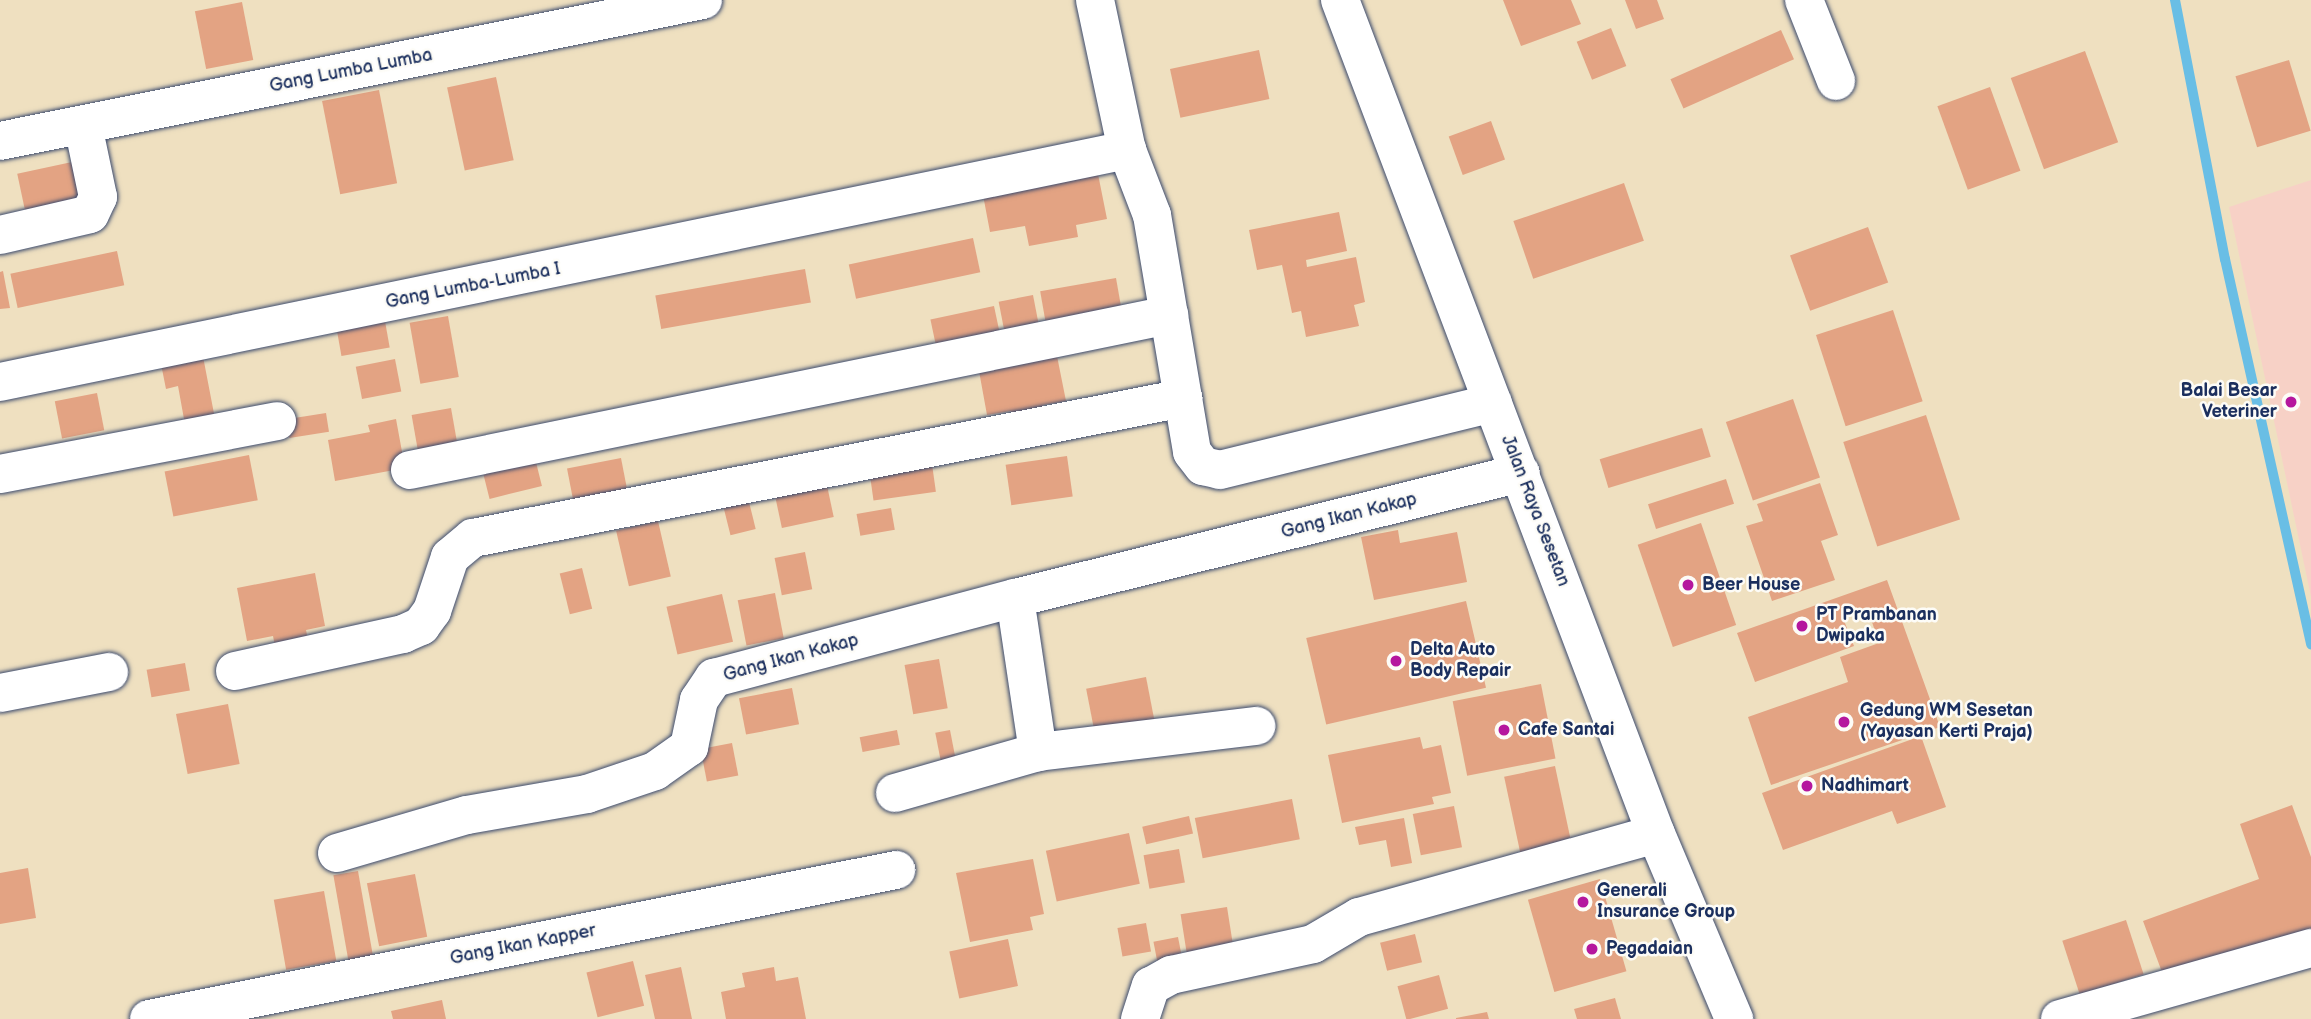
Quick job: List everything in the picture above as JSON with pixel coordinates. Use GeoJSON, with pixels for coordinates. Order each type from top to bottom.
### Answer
{"type":"FeatureCollection","features":[{"type":"Feature","properties":{"kind":"street","name":"Gang Lumba Lumba"},"geometry":{"type":"LineString","coordinates":[[0,141],[703,0]]}},
{"type":"Feature","properties":{"kind":"street"},"geometry":{"type":"LineString","coordinates":[[1095,0],[1127,150],[1152,215],[1192,452],[1203,466],[1220,470],[1493,403]]}},
{"type":"Feature","properties":{"kind":"street","name":"Jalan Raya Sesetan"},"geometry":{"type":"LineString","coordinates":[[1340,0],[1656,834],[1734,1019]]}},
{"type":"Feature","properties":{"kind":"street"},"geometry":{"type":"LineString","coordinates":[[1804,0],[1836,81]]}},
{"type":"Feature","properties":{"kind":"street"},"geometry":{"type":"LineString","coordinates":[[0,235],[90,214],[98,197],[83,125]]}},
{"type":"Feature","properties":{"kind":"street","name":"Gang Lumba-Lumba I"},"geometry":{"type":"LineString","coordinates":[[0,382],[945,190],[1127,150]]}},
{"type":"Feature","properties":{"kind":"street"},"geometry":{"type":"LineString","coordinates":[[410,471],[1169,315]]}},
{"type":"Feature","properties":{"kind":"street"},"geometry":{"type":"LineString","coordinates":[[235,671],[403,634],[421,626],[432,611],[450,557],[472,538],[1183,398]]}},
{"type":"Feature","properties":{"kind":"street"},"geometry":{"type":"LineString","coordinates":[[0,474],[277,421]]}},
{"type":"Feature","properties":{"kind":"street","name":"Gang Ikan Kakap"},"geometry":{"type":"LineString","coordinates":[[337,853],[467,815],[587,794],[655,771],[689,747],[699,700],[715,678],[1015,598],[1521,473]]}},
{"type":"Feature","properties":{"kind":"street"},"geometry":{"type":"LineString","coordinates":[[1015,598],[1038,752]]}},
{"type":"Feature","properties":{"kind":"street"},"geometry":{"type":"LineString","coordinates":[[0,693],[109,672]]}},
{"type":"Feature","properties":{"kind":"street"},"geometry":{"type":"LineString","coordinates":[[895,793],[1038,752],[1256,726]]}},
{"type":"Feature","properties":{"kind":"street"},"geometry":{"type":"LineString","coordinates":[[1140,1019],[1150,986],[1171,975],[1313,944],[1372,914],[1656,834]]}},
{"type":"Feature","properties":{"kind":"street","name":"Gang Ikan Kapper"},"geometry":{"type":"LineString","coordinates":[[149,1019],[260,1008],[896,870]]}},
{"type":"Feature","properties":{"kind":"street"},"geometry":{"type":"LineString","coordinates":[[2060,1019],[2311,948]]}},
{"type":"Feature","properties":{"kind":"shaded area","name":"Balai Besar Veteriner"},"geometry":{"type":"Polygon","coordinates":[[[2311,180],[2311,597],[2229,207],[2311,180]]]}},
{"type":"Feature","properties":{"kind":"building"},"geometry":{"type":"Polygon","coordinates":[[[1503,0],[1571,0],[1581,24],[1521,46],[1503,0]]]}},
{"type":"Feature","properties":{"kind":"building"},"geometry":{"type":"Polygon","coordinates":[[[1625,0],[1657,0],[1664,19],[1636,29],[1625,0]]]}},
{"type":"Feature","properties":{"kind":"building"},"geometry":{"type":"Polygon","coordinates":[[[242,2],[253,60],[206,69],[195,11],[242,2]]]}},
{"type":"Feature","properties":{"kind":"building"},"geometry":{"type":"Polygon","coordinates":[[[1611,28],[1626,66],[1592,80],[1577,42],[1611,28]]]}},
{"type":"Feature","properties":{"kind":"building"},"geometry":{"type":"Polygon","coordinates":[[[1781,30],[1794,59],[1683,108],[1670,79],[1781,30]]]}},
{"type":"Feature","properties":{"kind":"building"},"geometry":{"type":"Polygon","coordinates":[[[1259,50],[1269,99],[1180,118],[1170,69],[1259,50]]]}},
{"type":"Feature","properties":{"kind":"building"},"geometry":{"type":"Polygon","coordinates":[[[2085,51],[2118,142],[2044,169],[2011,78],[2085,51]]]}},
{"type":"Feature","properties":{"kind":"building"},"geometry":{"type":"Polygon","coordinates":[[[2289,60],[2311,131],[2257,147],[2235,76],[2289,60]]]}},
{"type":"Feature","properties":{"kind":"building"},"geometry":{"type":"Polygon","coordinates":[[[496,77],[514,160],[465,171],[447,87],[496,77]]]}},
{"type":"Feature","properties":{"kind":"building"},"geometry":{"type":"Polygon","coordinates":[[[1990,87],[2020,171],[1968,190],[1937,106],[1990,87]]]}},
{"type":"Feature","properties":{"kind":"building"},"geometry":{"type":"Polygon","coordinates":[[[379,90],[397,183],[340,194],[322,101],[379,90]]]}},
{"type":"Feature","properties":{"kind":"building"},"geometry":{"type":"Polygon","coordinates":[[[1491,121],[1505,160],[1463,175],[1449,136],[1491,121]]]}},
{"type":"Feature","properties":{"kind":"building"},"geometry":{"type":"Polygon","coordinates":[[[72,162],[81,206],[27,218],[17,174],[72,162]]]}},
{"type":"Feature","properties":{"kind":"building"},"geometry":{"type":"Polygon","coordinates":[[[1098,174],[1107,219],[1076,225],[1078,237],[1029,246],[1025,226],[990,232],[983,195],[1098,174]]]}},
{"type":"Feature","properties":{"kind":"building"},"geometry":{"type":"Polygon","coordinates":[[[1624,183],[1644,241],[1533,279],[1513,221],[1624,183]]]}},
{"type":"Feature","properties":{"kind":"building"},"geometry":{"type":"Polygon","coordinates":[[[1339,212],[1347,251],[1306,260],[1307,267],[1356,257],[1365,302],[1354,305],[1359,326],[1306,337],[1301,311],[1292,313],[1282,265],[1257,270],[1249,230],[1339,212]]]}},
{"type":"Feature","properties":{"kind":"building"},"geometry":{"type":"Polygon","coordinates":[[[1868,227],[1888,282],[1810,311],[1790,255],[1868,227]]]}},
{"type":"Feature","properties":{"kind":"building"},"geometry":{"type":"Polygon","coordinates":[[[973,238],[980,272],[856,299],[849,264],[973,238]]]}},
{"type":"Feature","properties":{"kind":"building"},"geometry":{"type":"Polygon","coordinates":[[[117,251],[124,285],[18,308],[10,274],[117,251]]]}},
{"type":"Feature","properties":{"kind":"building"},"geometry":{"type":"Polygon","coordinates":[[[805,269],[811,302],[661,329],[655,295],[805,269]]]}},
{"type":"Feature","properties":{"kind":"building"},"geometry":{"type":"Polygon","coordinates":[[[3,271],[10,308],[0,309],[0,272],[3,271]]]}},
{"type":"Feature","properties":{"kind":"building"},"geometry":{"type":"Polygon","coordinates":[[[1116,278],[1124,322],[1048,336],[1040,291],[1116,278]]]}},
{"type":"Feature","properties":{"kind":"building"},"geometry":{"type":"Polygon","coordinates":[[[1033,295],[1041,337],[1007,344],[999,302],[1033,295]]]}},
{"type":"Feature","properties":{"kind":"building"},"geometry":{"type":"Polygon","coordinates":[[[994,306],[1002,345],[939,359],[930,320],[994,306]]]}},
{"type":"Feature","properties":{"kind":"building"},"geometry":{"type":"Polygon","coordinates":[[[1893,310],[1923,401],[1846,426],[1816,335],[1893,310]]]}},
{"type":"Feature","properties":{"kind":"building"},"geometry":{"type":"Polygon","coordinates":[[[448,316],[459,377],[420,384],[410,323],[448,316]]]}},
{"type":"Feature","properties":{"kind":"building"},"geometry":{"type":"Polygon","coordinates":[[[385,321],[390,348],[341,356],[337,330],[385,321]]]}},
{"type":"Feature","properties":{"kind":"building"},"geometry":{"type":"Polygon","coordinates":[[[201,346],[216,424],[186,430],[178,386],[166,389],[159,354],[201,346]]]}},
{"type":"Feature","properties":{"kind":"building"},"geometry":{"type":"Polygon","coordinates":[[[1055,346],[1066,401],[1043,405],[1045,414],[1012,420],[1011,411],[987,415],[977,360],[1055,346]]]}},
{"type":"Feature","properties":{"kind":"building"},"geometry":{"type":"Polygon","coordinates":[[[395,359],[401,391],[362,399],[356,367],[395,359]]]}},
{"type":"Feature","properties":{"kind":"building"},"geometry":{"type":"Polygon","coordinates":[[[97,393],[104,430],[62,439],[55,401],[97,393]]]}},
{"type":"Feature","properties":{"kind":"building"},"geometry":{"type":"Polygon","coordinates":[[[1793,399],[1820,477],[1753,501],[1726,422],[1793,399]]]}},
{"type":"Feature","properties":{"kind":"building"},"geometry":{"type":"Polygon","coordinates":[[[451,408],[459,452],[419,459],[412,415],[451,408]]]}},
{"type":"Feature","properties":{"kind":"building"},"geometry":{"type":"Polygon","coordinates":[[[326,413],[329,432],[289,438],[286,419],[326,413]]]}},
{"type":"Feature","properties":{"kind":"building"},"geometry":{"type":"Polygon","coordinates":[[[1926,415],[1960,520],[1877,547],[1843,442],[1926,415]]]}},
{"type":"Feature","properties":{"kind":"building"},"geometry":{"type":"Polygon","coordinates":[[[396,419],[405,468],[335,481],[328,440],[370,432],[368,425],[396,419]]]}},
{"type":"Feature","properties":{"kind":"building"},"geometry":{"type":"Polygon","coordinates":[[[1702,428],[1711,457],[1608,488],[1600,459],[1702,428]]]}},
{"type":"Feature","properties":{"kind":"building"},"geometry":{"type":"Polygon","coordinates":[[[533,450],[542,486],[490,499],[481,463],[533,450]]]}},
{"type":"Feature","properties":{"kind":"building"},"geometry":{"type":"Polygon","coordinates":[[[249,455],[258,500],[173,517],[165,471],[249,455]]]}},
{"type":"Feature","properties":{"kind":"building"},"geometry":{"type":"Polygon","coordinates":[[[1067,456],[1073,497],[1011,505],[1006,465],[1067,456]]]}},
{"type":"Feature","properties":{"kind":"building"},"geometry":{"type":"Polygon","coordinates":[[[621,458],[629,498],[575,509],[567,468],[621,458]]]}},
{"type":"Feature","properties":{"kind":"building"},"geometry":{"type":"Polygon","coordinates":[[[932,464],[936,492],[874,500],[870,473],[932,464]]]}},
{"type":"Feature","properties":{"kind":"building"},"geometry":{"type":"Polygon","coordinates":[[[825,476],[834,517],[782,528],[773,487],[825,476]]]}},
{"type":"Feature","properties":{"kind":"building"},"geometry":{"type":"Polygon","coordinates":[[[1726,479],[1734,504],[1656,529],[1648,504],[1726,479]]]}},
{"type":"Feature","properties":{"kind":"building"},"geometry":{"type":"Polygon","coordinates":[[[1820,483],[1838,535],[1821,541],[1835,580],[1772,601],[1746,526],[1763,521],[1757,504],[1820,483]]]}},
{"type":"Feature","properties":{"kind":"building"},"geometry":{"type":"Polygon","coordinates":[[[747,494],[756,529],[730,535],[722,500],[747,494]]]}},
{"type":"Feature","properties":{"kind":"building"},"geometry":{"type":"Polygon","coordinates":[[[891,508],[895,530],[860,536],[857,514],[891,508]]]}},
{"type":"Feature","properties":{"kind":"building"},"geometry":{"type":"Polygon","coordinates":[[[658,521],[671,577],[629,586],[616,531],[658,521]]]}},
{"type":"Feature","properties":{"kind":"building","name":"Beer House"},"geometry":{"type":"Polygon","coordinates":[[[1701,523],[1736,625],[1673,647],[1638,545],[1701,523]]]}},
{"type":"Feature","properties":{"kind":"building"},"geometry":{"type":"Polygon","coordinates":[[[1398,530],[1400,543],[1457,532],[1467,582],[1374,600],[1361,537],[1398,530]]]}},
{"type":"Feature","properties":{"kind":"building"},"geometry":{"type":"Polygon","coordinates":[[[805,552],[812,589],[782,595],[775,558],[805,552]]]}},
{"type":"Feature","properties":{"kind":"building"},"geometry":{"type":"Polygon","coordinates":[[[582,568],[592,609],[570,614],[560,574],[582,568]]]}},
{"type":"Feature","properties":{"kind":"building"},"geometry":{"type":"Polygon","coordinates":[[[315,573],[325,626],[306,630],[310,649],[277,656],[273,636],[247,641],[237,588],[315,573]]]}},
{"type":"Feature","properties":{"kind":"building"},"geometry":{"type":"Polygon","coordinates":[[[1887,580],[1940,727],[1771,785],[1748,717],[1848,682],[1840,657],[1879,643],[1868,610],[1843,618],[1854,646],[1755,682],[1737,633],[1887,580]]]}},
{"type":"Feature","properties":{"kind":"building"},"geometry":{"type":"Polygon","coordinates":[[[775,593],[784,638],[746,645],[738,600],[775,593]]]}},
{"type":"Feature","properties":{"kind":"building"},"geometry":{"type":"Polygon","coordinates":[[[722,594],[733,642],[677,655],[666,607],[722,594]]]}},
{"type":"Feature","properties":{"kind":"building","name":"Delta Auto Body Repair"},"geometry":{"type":"Polygon","coordinates":[[[1466,601],[1486,688],[1326,725],[1306,638],[1466,601]]]}},
{"type":"Feature","properties":{"kind":"building"},"geometry":{"type":"Polygon","coordinates":[[[939,659],[948,708],[913,714],[905,665],[939,659]]]}},
{"type":"Feature","properties":{"kind":"building"},"geometry":{"type":"Polygon","coordinates":[[[185,663],[190,691],[151,697],[147,670],[185,663]]]}},
{"type":"Feature","properties":{"kind":"building"},"geometry":{"type":"Polygon","coordinates":[[[1146,677],[1155,722],[1095,734],[1086,689],[1146,677]]]}},
{"type":"Feature","properties":{"kind":"building","name":"Cafe Santai"},"geometry":{"type":"Polygon","coordinates":[[[1541,684],[1556,759],[1467,776],[1453,701],[1541,684]]]}},
{"type":"Feature","properties":{"kind":"building"},"geometry":{"type":"Polygon","coordinates":[[[792,688],[799,724],[746,735],[739,698],[792,688]]]}},
{"type":"Feature","properties":{"kind":"building"},"geometry":{"type":"Polygon","coordinates":[[[228,704],[240,764],[188,774],[176,714],[228,704]]]}},
{"type":"Feature","properties":{"kind":"building"},"geometry":{"type":"Polygon","coordinates":[[[897,730],[900,745],[863,752],[860,737],[897,730]]]}},
{"type":"Feature","properties":{"kind":"building"},"geometry":{"type":"Polygon","coordinates":[[[950,730],[958,770],[943,773],[935,733],[950,730]]]}},
{"type":"Feature","properties":{"kind":"building"},"geometry":{"type":"Polygon","coordinates":[[[1921,736],[1946,807],[1897,824],[1892,811],[1783,850],[1762,793],[1921,736]]]}},
{"type":"Feature","properties":{"kind":"building"},"geometry":{"type":"Polygon","coordinates":[[[1420,737],[1423,749],[1441,745],[1451,793],[1432,797],[1434,804],[1342,823],[1328,755],[1420,737]]]}},
{"type":"Feature","properties":{"kind":"building"},"geometry":{"type":"Polygon","coordinates":[[[732,743],[738,775],[707,781],[701,749],[732,743]]]}},
{"type":"Feature","properties":{"kind":"building"},"geometry":{"type":"Polygon","coordinates":[[[1555,766],[1573,852],[1522,863],[1504,777],[1555,766]]]}},
{"type":"Feature","properties":{"kind":"building"},"geometry":{"type":"Polygon","coordinates":[[[1292,799],[1300,839],[1203,858],[1195,818],[1292,799]]]}},
{"type":"Feature","properties":{"kind":"building"},"geometry":{"type":"Polygon","coordinates":[[[2292,805],[2311,857],[2311,931],[2166,983],[2143,921],[2259,879],[2240,824],[2292,805]]]}},
{"type":"Feature","properties":{"kind":"building"},"geometry":{"type":"Polygon","coordinates":[[[1454,806],[1462,847],[1421,855],[1413,814],[1454,806]]]}},
{"type":"Feature","properties":{"kind":"building"},"geometry":{"type":"Polygon","coordinates":[[[1189,816],[1193,834],[1146,844],[1142,827],[1189,816]]]}},
{"type":"Feature","properties":{"kind":"building"},"geometry":{"type":"Polygon","coordinates":[[[1404,818],[1412,863],[1391,867],[1386,840],[1359,845],[1355,827],[1404,818]]]}},
{"type":"Feature","properties":{"kind":"building"},"geometry":{"type":"Polygon","coordinates":[[[1129,833],[1140,884],[1057,902],[1046,851],[1129,833]]]}},
{"type":"Feature","properties":{"kind":"building"},"geometry":{"type":"Polygon","coordinates":[[[1179,849],[1185,882],[1149,889],[1144,855],[1179,849]]]}},
{"type":"Feature","properties":{"kind":"building"},"geometry":{"type":"Polygon","coordinates":[[[1033,859],[1044,914],[1030,917],[1033,930],[970,942],[956,873],[1033,859]]]}},
{"type":"Feature","properties":{"kind":"building"},"geometry":{"type":"Polygon","coordinates":[[[28,868],[36,918],[0,924],[0,873],[28,868]]]}},
{"type":"Feature","properties":{"kind":"building"},"geometry":{"type":"Polygon","coordinates":[[[358,871],[375,966],[350,970],[333,875],[358,871]]]}},
{"type":"Feature","properties":{"kind":"building"},"geometry":{"type":"Polygon","coordinates":[[[415,874],[427,937],[379,946],[367,883],[415,874]]]}},
{"type":"Feature","properties":{"kind":"building"},"geometry":{"type":"Polygon","coordinates":[[[1600,879],[1626,971],[1554,992],[1528,900],[1600,879]]]}},
{"type":"Feature","properties":{"kind":"building"},"geometry":{"type":"Polygon","coordinates":[[[324,891],[336,961],[286,970],[274,900],[324,891]]]}},
{"type":"Feature","properties":{"kind":"building"},"geometry":{"type":"Polygon","coordinates":[[[1227,907],[1235,955],[1188,963],[1181,914],[1227,907]]]}},
{"type":"Feature","properties":{"kind":"building"},"geometry":{"type":"Polygon","coordinates":[[[2126,920],[2144,974],[2080,995],[2062,941],[2126,920]]]}},
{"type":"Feature","properties":{"kind":"building"},"geometry":{"type":"Polygon","coordinates":[[[1146,923],[1151,952],[1122,957],[1117,928],[1146,923]]]}},
{"type":"Feature","properties":{"kind":"building"},"geometry":{"type":"Polygon","coordinates":[[[1415,934],[1422,962],[1387,971],[1380,943],[1415,934]]]}},
{"type":"Feature","properties":{"kind":"building"},"geometry":{"type":"Polygon","coordinates":[[[1178,937],[1182,958],[1157,962],[1153,942],[1178,937]]]}},
{"type":"Feature","properties":{"kind":"building"},"geometry":{"type":"Polygon","coordinates":[[[1008,939],[1018,986],[959,998],[949,951],[1008,939]]]}},
{"type":"Feature","properties":{"kind":"building"},"geometry":{"type":"Polygon","coordinates":[[[633,961],[644,1006],[598,1017],[586,973],[633,961]]]}},
{"type":"Feature","properties":{"kind":"building"},"geometry":{"type":"Polygon","coordinates":[[[681,967],[692,1019],[655,1019],[645,975],[681,967]]]}},
{"type":"Feature","properties":{"kind":"building"},"geometry":{"type":"Polygon","coordinates":[[[774,967],[776,981],[798,977],[806,1019],[726,1019],[721,992],[745,987],[742,973],[774,967]]]}},
{"type":"Feature","properties":{"kind":"building"},"geometry":{"type":"Polygon","coordinates":[[[1439,975],[1448,1009],[1406,1019],[1397,986],[1439,975]]]}},
{"type":"Feature","properties":{"kind":"building"},"geometry":{"type":"Polygon","coordinates":[[[1615,998],[1621,1019],[1577,1019],[1574,1009],[1615,998]]]}},
{"type":"Feature","properties":{"kind":"building"},"geometry":{"type":"Polygon","coordinates":[[[442,1000],[446,1019],[393,1019],[391,1011],[442,1000]]]}},
{"type":"Feature","properties":{"kind":"building"},"geometry":{"type":"Polygon","coordinates":[[[1487,1012],[1489,1019],[1456,1019],[1456,1018],[1487,1012]]]}},
{"type":"Feature","properties":{"kind":"waterway"},"geometry":{"type":"LineString","coordinates":[[2175,0],[2225,259],[2311,645]]}},
{"type":"Feature","properties":{"kind":"place","name":"Balai Besar Veteriner"},"geometry":{"type":"Point","coordinates":[2291,402]}},
{"type":"Feature","properties":{"kind":"place","name":"Beer House"},"geometry":{"type":"Point","coordinates":[1688,585]}},
{"type":"Feature","properties":{"kind":"place","name":"PT Prambanan Dwipaka"},"geometry":{"type":"Point","coordinates":[1802,626]}},
{"type":"Feature","properties":{"kind":"place","name":"Delta Auto Body Repair"},"geometry":{"type":"Point","coordinates":[1396,661]}},
{"type":"Feature","properties":{"kind":"place","name":"Gedung WM Sesetan (Yayasan Kerti Praja)"},"geometry":{"type":"Point","coordinates":[1844,722]}},
{"type":"Feature","properties":{"kind":"place","name":"Cafe Santai"},"geometry":{"type":"Point","coordinates":[1504,730]}},
{"type":"Feature","properties":{"kind":"place","name":"Nadhimart"},"geometry":{"type":"Point","coordinates":[1807,786]}},
{"type":"Feature","properties":{"kind":"place","name":"Generali Insurance Group"},"geometry":{"type":"Point","coordinates":[1583,902]}},
{"type":"Feature","properties":{"kind":"place","name":"Pegadaian"},"geometry":{"type":"Point","coordinates":[1592,949]}}]}
